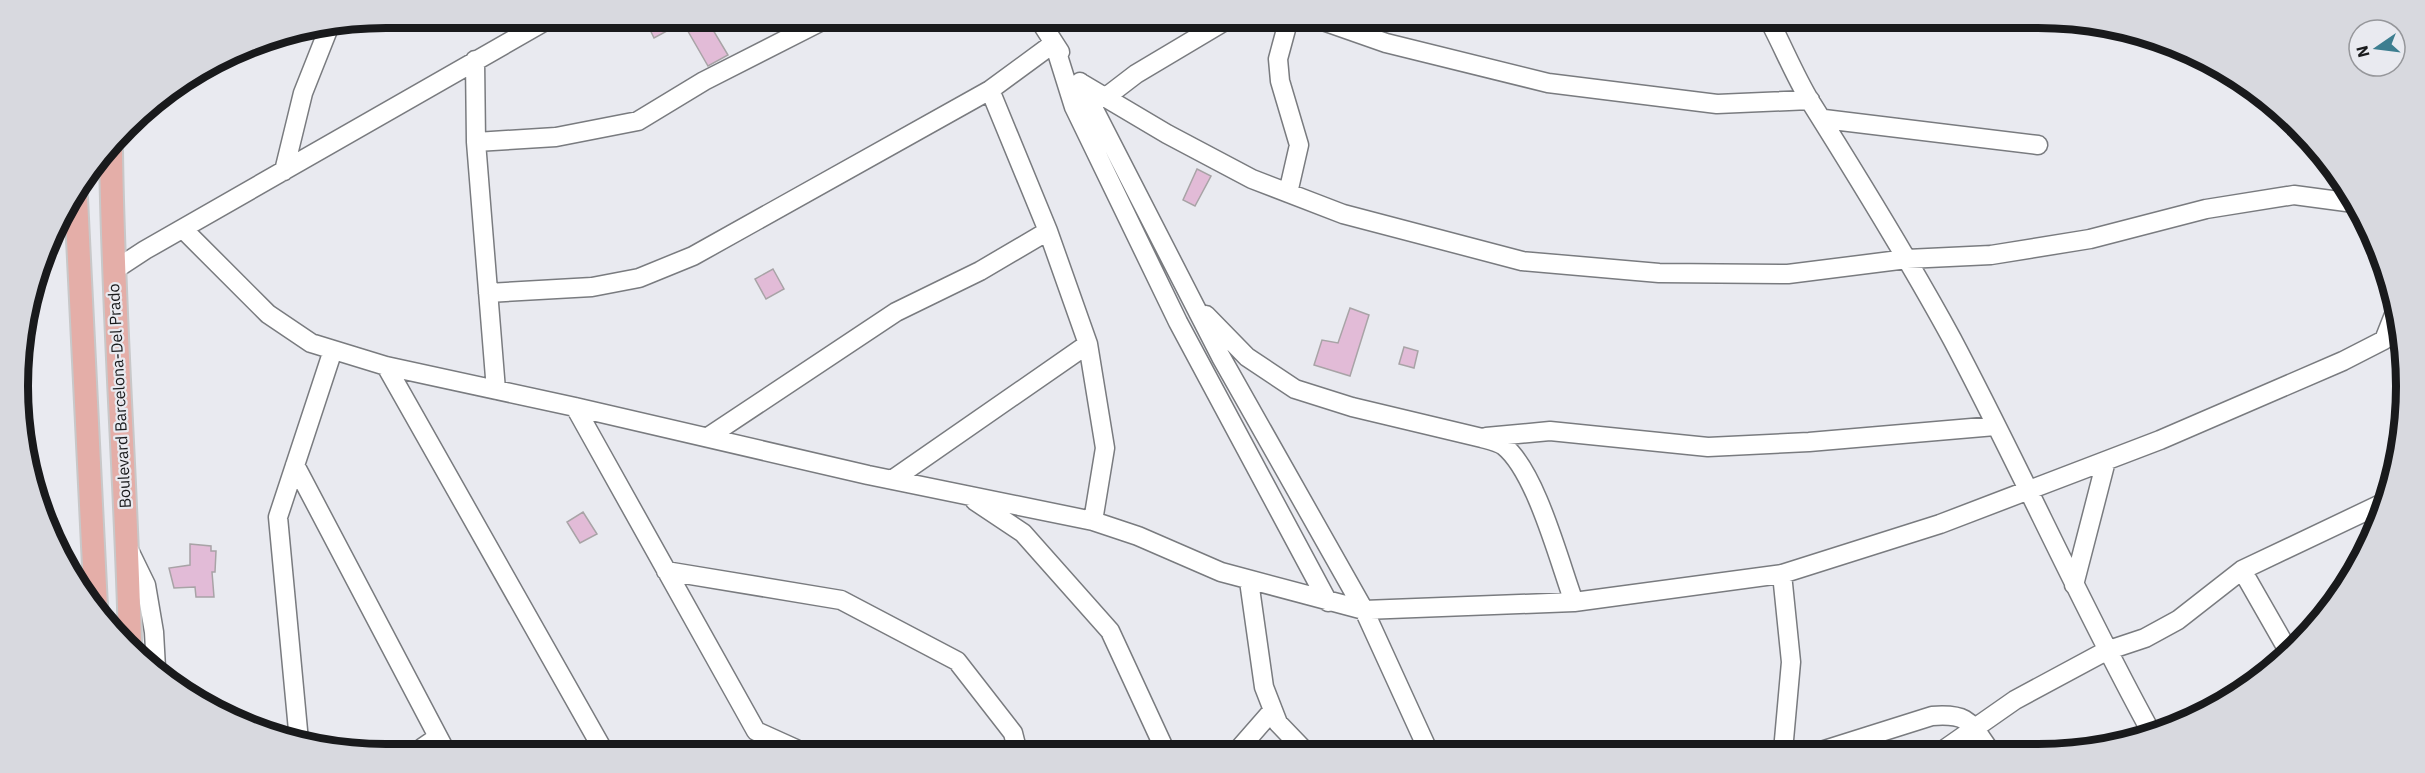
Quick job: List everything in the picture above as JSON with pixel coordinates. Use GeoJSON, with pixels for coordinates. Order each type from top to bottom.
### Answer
{"type":"FeatureCollection","features":[{"type":"Feature","properties":{"kind":"main road","name":"Boulevard Barcelona-Del Prado"},"geometry":{"type":"LineString","coordinates":[[111,157],[113,271],[128,547],[130,637]]}},
{"type":"Feature","properties":{"kind":"main road","name":"Boulevard Barcelona-Del Prado"},"geometry":{"type":"LineString","coordinates":[[76,206],[95,594]]}},
{"type":"Feature","properties":{"kind":"street"},"geometry":{"type":"LineString","coordinates":[[113,271],[145,250],[533,28]]}},
{"type":"Feature","properties":{"kind":"street"},"geometry":{"type":"LineString","coordinates":[[476,142],[556,137],[638,121],[704,81],[808,28]]}},
{"type":"Feature","properties":{"kind":"street"},"geometry":{"type":"LineString","coordinates":[[1044,28],[1081,83],[1190,298],[1300,500],[1364,610],[1425,744]]}},
{"type":"Feature","properties":{"kind":"street"},"geometry":{"type":"LineString","coordinates":[[1106,97],[1136,74],[1213,28]]}},
{"type":"Feature","properties":{"kind":"street"},"geometry":{"type":"LineString","coordinates":[[1286,28],[1278,59],[1280,81],[1299,145],[1288,193]]}},
{"type":"Feature","properties":{"kind":"street"},"geometry":{"type":"LineString","coordinates":[[1343,28],[1386,43],[1548,83],[1717,104],[1810,100]]}},
{"type":"Feature","properties":{"kind":"street"},"geometry":{"type":"LineString","coordinates":[[1773,28],[1810,100],[1824,119],[1952,340],[2106,651],[2148,727]]}},
{"type":"Feature","properties":{"kind":"street"},"geometry":{"type":"LineString","coordinates":[[284,171],[303,93],[327,34]]}},
{"type":"Feature","properties":{"kind":"street"},"geometry":{"type":"LineString","coordinates":[[488,293],[592,287],[639,278],[693,256],[990,90],[1054,43]]}},
{"type":"Feature","properties":{"kind":"street"},"geometry":{"type":"LineString","coordinates":[[1054,43],[1074,108],[1178,322],[1328,602]]}},
{"type":"Feature","properties":{"kind":"street"},"geometry":{"type":"LineString","coordinates":[[475,60],[476,142],[496,390]]}},
{"type":"Feature","properties":{"kind":"street"},"geometry":{"type":"LineString","coordinates":[[1081,83],[1167,134],[1243,174],[1288,193],[1342,214],[1522,261],[1659,273],[1788,274],[1906,259],[1991,255],[2079,241],[2206,209],[2294,195],[2345,202]]}},
{"type":"Feature","properties":{"kind":"street"},"geometry":{"type":"LineString","coordinates":[[990,90],[1048,231],[1088,344],[1105,448],[1093,521]]}},
{"type":"Feature","properties":{"kind":"street"},"geometry":{"type":"LineString","coordinates":[[1824,119],[2038,145]]}},
{"type":"Feature","properties":{"kind":"street"},"geometry":{"type":"LineString","coordinates":[[183,229],[268,314],[311,343],[386,366],[969,497],[1093,521],[1138,536],[1221,572],[1364,610],[1574,602],[1782,574],[1940,524],[2106,461],[2226,413],[2279,387],[2343,361],[2392,336]]}},
{"type":"Feature","properties":{"kind":"street"},"geometry":{"type":"LineString","coordinates":[[708,437],[896,312],[980,271],[1048,231]]}},
{"type":"Feature","properties":{"kind":"street"},"geometry":{"type":"LineString","coordinates":[[1190,298],[1248,357],[1295,389],[1352,407],[1482,438],[1502,445],[1513,456],[1524,473],[1540,505],[1574,602]]}},
{"type":"Feature","properties":{"kind":"street"},"geometry":{"type":"LineString","coordinates":[[892,480],[1088,344]]}},
{"type":"Feature","properties":{"kind":"street"},"geometry":{"type":"LineString","coordinates":[[298,733],[278,517],[333,350]]}},
{"type":"Feature","properties":{"kind":"street"},"geometry":{"type":"LineString","coordinates":[[386,366],[600,744]]}},
{"type":"Feature","properties":{"kind":"street"},"geometry":{"type":"LineString","coordinates":[[575,407],[756,731],[785,744]]}},
{"type":"Feature","properties":{"kind":"street"},"geometry":{"type":"LineString","coordinates":[[1482,438],[1550,431],[1708,447],[1809,442],[1995,426]]}},
{"type":"Feature","properties":{"kind":"street"},"geometry":{"type":"LineString","coordinates":[[2074,585],[2106,461]]}},
{"type":"Feature","properties":{"kind":"street"},"geometry":{"type":"LineString","coordinates":[[295,465],[441,742]]}},
{"type":"Feature","properties":{"kind":"street"},"geometry":{"type":"LineString","coordinates":[[969,497],[1023,533],[1110,631],[1162,744]]}},
{"type":"Feature","properties":{"kind":"street"},"geometry":{"type":"LineString","coordinates":[[1953,744],[2015,700],[2106,651],[2145,638],[2178,620],[2242,570],[2376,506]]}},
{"type":"Feature","properties":{"kind":"street"},"geometry":{"type":"LineString","coordinates":[[128,547],[146,585],[154,632],[156,660]]}},
{"type":"Feature","properties":{"kind":"street"},"geometry":{"type":"LineString","coordinates":[[2242,570],[2285,646]]}},
{"type":"Feature","properties":{"kind":"street"},"geometry":{"type":"LineString","coordinates":[[666,571],[841,600],[957,661],[1013,733],[1016,744]]}},
{"type":"Feature","properties":{"kind":"street"},"geometry":{"type":"LineString","coordinates":[[1782,574],[1791,662],[1784,744]]}},
{"type":"Feature","properties":{"kind":"street"},"geometry":{"type":"LineString","coordinates":[[1249,581],[1264,687],[1278,723],[1298,744]]}},
{"type":"Feature","properties":{"kind":"street"},"geometry":{"type":"LineString","coordinates":[[1244,744],[1273,710]]}},
{"type":"Feature","properties":{"kind":"street"},"geometry":{"type":"LineString","coordinates":[[1843,744],[1932,716],[1952,714],[1964,717],[1985,744]]}},
{"type":"Feature","properties":{"kind":"building"},"geometry":{"type":"Polygon","coordinates":[[[649,28],[672,28],[654,38],[649,28]]]}},
{"type":"Feature","properties":{"kind":"building"},"geometry":{"type":"Polygon","coordinates":[[[686,28],[716,28],[713,30],[728,55],[708,66],[686,28]]]}},
{"type":"Feature","properties":{"kind":"building"},"geometry":{"type":"Polygon","coordinates":[[[1197,169],[1211,176],[1195,206],[1183,200],[1197,169]]]}},
{"type":"Feature","properties":{"kind":"building"},"geometry":{"type":"Polygon","coordinates":[[[773,269],[784,289],[766,299],[755,279],[773,269]]]}},
{"type":"Feature","properties":{"kind":"building"},"geometry":{"type":"Polygon","coordinates":[[[1350,308],[1369,315],[1350,376],[1314,365],[1322,340],[1338,343],[1350,308]]]}},
{"type":"Feature","properties":{"kind":"building"},"geometry":{"type":"Polygon","coordinates":[[[1404,347],[1418,351],[1414,368],[1399,364],[1404,347]]]}},
{"type":"Feature","properties":{"kind":"building"},"geometry":{"type":"Polygon","coordinates":[[[583,512],[597,534],[580,543],[567,522],[583,512]]]}},
{"type":"Feature","properties":{"kind":"building"},"geometry":{"type":"Polygon","coordinates":[[[190,544],[211,546],[211,551],[216,551],[215,572],[212,572],[214,597],[196,597],[195,587],[174,588],[169,568],[190,565],[190,544]]]}}]}
